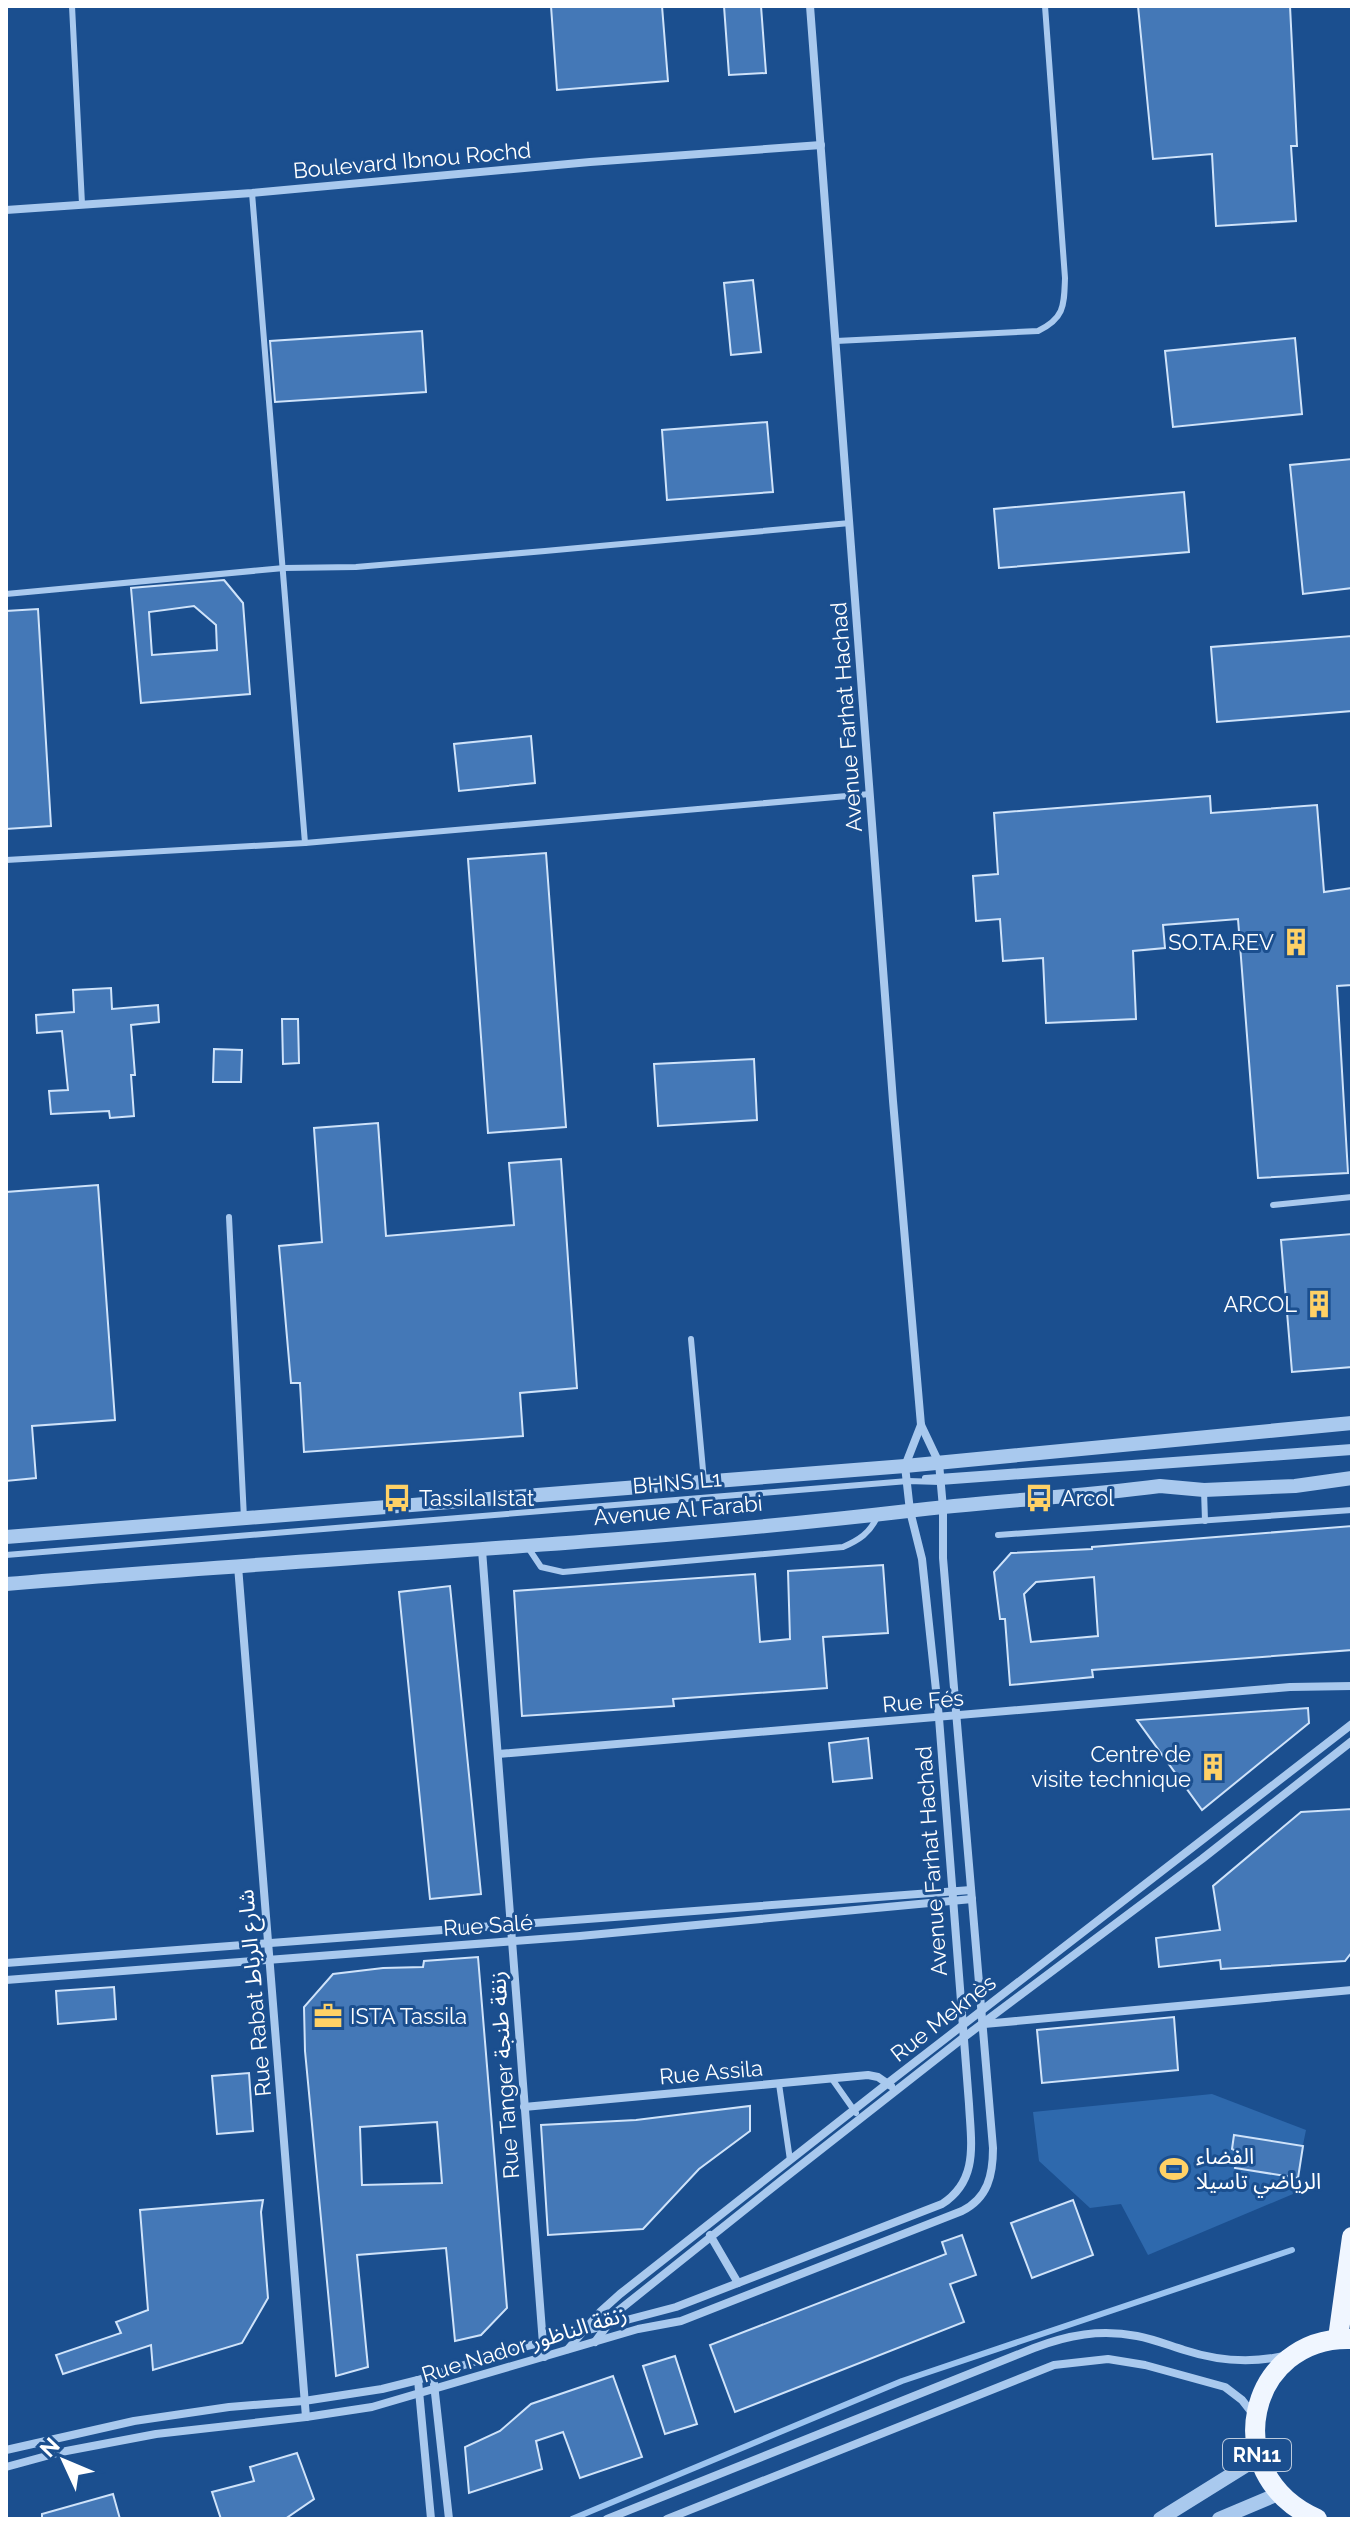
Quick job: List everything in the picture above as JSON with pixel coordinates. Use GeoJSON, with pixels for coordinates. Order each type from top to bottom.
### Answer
{"type":"FeatureCollection","features":[{"type":"Feature","properties":{"kind":"main road","name":"RN11"},"geometry":{"type":"LineString","coordinates":[[1317,2519],[1299,2511],[1278,2494],[1266,2477],[1258,2458],[1255,2418],[1263,2392],[1278,2369],[1299,2352],[1345,2339],[1352,2237]]}},
{"type":"Feature","properties":{"kind":"street","name":"Avenue Farhat Hachad"},"geometry":{"type":"LineString","coordinates":[[810,6],[921,1425],[940,1474],[943,1558],[993,2148]]}},
{"type":"Feature","properties":{"kind":"street","name":"Boulevard Ibnou Rochd"},"geometry":{"type":"LineString","coordinates":[[6,210],[252,193],[590,162],[821,145]]}},
{"type":"Feature","properties":{"kind":"street","name":"Avenue Al Farabi"},"geometry":{"type":"LineString","coordinates":[[6,1537],[704,1481],[940,1474],[1352,1423]]}},
{"type":"Feature","properties":{"kind":"street","name":"Avenue Farhat Hachad"},"geometry":{"type":"LineString","coordinates":[[921,1425],[907,1476],[910,1511],[922,1559],[939,1718],[972,2155]]}},
{"type":"Feature","properties":{"kind":"street","name":"Avenue Al Farabi"},"geometry":{"type":"LineString","coordinates":[[6,1584],[238,1565],[482,1550],[1160,1486],[1204,1490],[1295,1486],[1352,1478]]}},
{"type":"Feature","properties":{"kind":"street","name":"Rue Tanger زنقة طنجة"},"geometry":{"type":"LineString","coordinates":[[482,1550],[544,2357]]}},
{"type":"Feature","properties":{"kind":"street","name":"Rue Rabat شارع الرباط"},"geometry":{"type":"LineString","coordinates":[[238,1565],[306,2417]]}},
{"type":"Feature","properties":{"kind":"street","name":"Rue Fés"},"geometry":{"type":"LineString","coordinates":[[498,1754],[1290,1687],[1352,1686]]}},
{"type":"Feature","properties":{"kind":"street","name":"Rue Meknès"},"geometry":{"type":"LineString","coordinates":[[566,2351],[620,2294],[1352,1724]]}},
{"type":"Feature","properties":{"kind":"street","name":"Rue Meknès"},"geometry":{"type":"LineString","coordinates":[[594,2342],[618,2311],[895,2091],[1202,1859],[1352,1741]]}},
{"type":"Feature","properties":{"kind":"street","name":"Rue Salé"},"geometry":{"type":"LineString","coordinates":[[6,1963],[268,1941],[972,1895]]}},
{"type":"Feature","properties":{"kind":"street","name":"Rue Salé"},"geometry":{"type":"LineString","coordinates":[[6,1980],[512,1941],[952,1896]]}},
{"type":"Feature","properties":{"kind":"street"},"geometry":{"type":"LineString","coordinates":[[983,2024],[1352,1990]]}},
{"type":"Feature","properties":{"kind":"street","name":"Rue Assila"},"geometry":{"type":"LineString","coordinates":[[524,2107],[868,2075],[888,2083]]}},
{"type":"Feature","properties":{"kind":"street"},"geometry":{"type":"LineString","coordinates":[[888,2083],[895,2091]]}},
{"type":"Feature","properties":{"kind":"street","name":"Rue Nador زنقة الناظور"},"geometry":{"type":"LineString","coordinates":[[6,2467],[61,2452],[156,2434],[372,2407],[638,2329],[681,2321],[962,2211],[976,2202],[987,2188],[993,2148]]}},
{"type":"Feature","properties":{"kind":"street","name":"Rue Nador زنقة الناظور"},"geometry":{"type":"LineString","coordinates":[[6,2450],[79,2431],[145,2419],[382,2389],[676,2307],[942,2204],[961,2188],[970,2169],[972,2155]]}},
{"type":"Feature","properties":{"kind":"street"},"geometry":{"type":"LineString","coordinates":[[706,2227],[738,2283]]}},
{"type":"Feature","properties":{"kind":"street"},"geometry":{"type":"LineString","coordinates":[[607,2519],[1071,2335],[1104,2333],[1137,2336],[1226,2360],[1267,2359],[1299,2352]]}},
{"type":"Feature","properties":{"kind":"street"},"geometry":{"type":"LineString","coordinates":[[667,2519],[979,2394],[1072,2361],[1127,2361],[1215,2383],[1242,2400],[1255,2418]]}},
{"type":"Feature","properties":{"kind":"street"},"geometry":{"type":"LineString","coordinates":[[433,2375],[449,2519]]}},
{"type":"Feature","properties":{"kind":"street"},"geometry":{"type":"LineString","coordinates":[[418,2380],[431,2519]]}},
{"type":"Feature","properties":{"kind":"street"},"geometry":{"type":"LineString","coordinates":[[1160,2519],[1258,2458]]}},
{"type":"Feature","properties":{"kind":"street"},"geometry":{"type":"LineString","coordinates":[[1219,2519],[1278,2494]]}},
{"type":"Feature","properties":{"kind":"lane"},"geometry":{"type":"LineString","coordinates":[[72,6],[82,204]]}},
{"type":"Feature","properties":{"kind":"lane"},"geometry":{"type":"LineString","coordinates":[[836,341],[1038,331],[1051,325],[1064,308],[1065,278],[1045,6]]}},
{"type":"Feature","properties":{"kind":"lane"},"geometry":{"type":"LineString","coordinates":[[252,193],[305,843]]}},
{"type":"Feature","properties":{"kind":"lane"},"geometry":{"type":"LineString","coordinates":[[6,594],[284,568],[372,565],[850,523]]}},
{"type":"Feature","properties":{"kind":"lane"},"geometry":{"type":"LineString","coordinates":[[6,860],[305,843],[870,794]]}},
{"type":"Feature","properties":{"kind":"lane"},"geometry":{"type":"LineString","coordinates":[[1273,1205],[1352,1197]]}},
{"type":"Feature","properties":{"kind":"lane"},"geometry":{"type":"LineString","coordinates":[[229,1217],[244,1518]]}},
{"type":"Feature","properties":{"kind":"lane"},"geometry":{"type":"LineString","coordinates":[[691,1339],[704,1481]]}},
{"type":"Feature","properties":{"kind":"lane"},"geometry":{"type":"LineString","coordinates":[[940,1474],[1352,1450]]}},
{"type":"Feature","properties":{"kind":"lane","name":"BHNS L1"},"geometry":{"type":"LineString","coordinates":[[6,1554],[907,1476]]}},
{"type":"Feature","properties":{"kind":"lane"},"geometry":{"type":"LineString","coordinates":[[1204,1490],[1205,1521]]}},
{"type":"Feature","properties":{"kind":"lane"},"geometry":{"type":"LineString","coordinates":[[998,1535],[1352,1510]]}},
{"type":"Feature","properties":{"kind":"lane"},"geometry":{"type":"LineString","coordinates":[[528,1545],[541,1567],[563,1572],[843,1547],[859,1540],[869,1531],[878,1515]]}},
{"type":"Feature","properties":{"kind":"lane"},"geometry":{"type":"LineString","coordinates":[[832,2079],[861,2119]]}},
{"type":"Feature","properties":{"kind":"lane"},"geometry":{"type":"LineString","coordinates":[[779,2084],[790,2160]]}},
{"type":"Feature","properties":{"kind":"shaded area","name":"الفضاء الرياضي تاسيلا"},"geometry":{"type":"Polygon","coordinates":[[[1212,2094],[1306,2130],[1293,2194],[1148,2255],[1121,2204],[1090,2208],[1039,2161],[1033,2112],[1212,2094]]]}},
{"type":"Feature","properties":{"kind":"building"},"geometry":{"type":"Polygon","coordinates":[[[551,6],[662,6],[668,81],[557,90],[551,6]]]}},
{"type":"Feature","properties":{"kind":"building"},"geometry":{"type":"Polygon","coordinates":[[[724,6],[761,6],[766,73],[729,75],[724,6]]]}},
{"type":"Feature","properties":{"kind":"building"},"geometry":{"type":"Polygon","coordinates":[[[1138,6],[1290,6],[1297,146],[1291,146],[1296,221],[1216,226],[1212,154],[1153,159],[1138,6]]]}},
{"type":"Feature","properties":{"kind":"building"},"geometry":{"type":"Polygon","coordinates":[[[753,280],[761,352],[731,355],[724,283],[753,280]]]}},
{"type":"Feature","properties":{"kind":"building"},"geometry":{"type":"Polygon","coordinates":[[[422,331],[426,392],[275,402],[270,341],[422,331]]]}},
{"type":"Feature","properties":{"kind":"building"},"geometry":{"type":"Polygon","coordinates":[[[1295,338],[1302,414],[1173,427],[1165,351],[1295,338]]]}},
{"type":"Feature","properties":{"kind":"building"},"geometry":{"type":"Polygon","coordinates":[[[767,422],[773,492],[667,500],[662,430],[767,422]]]}},
{"type":"Feature","properties":{"kind":"building"},"geometry":{"type":"Polygon","coordinates":[[[1352,459],[1352,588],[1303,594],[1290,465],[1352,459]]]}},
{"type":"Feature","properties":{"kind":"building"},"geometry":{"type":"Polygon","coordinates":[[[1184,492],[1189,552],[999,568],[994,509],[1184,492]]]}},
{"type":"Feature","properties":{"kind":"building"},"geometry":{"type":"Polygon","coordinates":[[[224,580],[243,603],[250,694],[141,703],[131,588],[224,580]],[[194,606],[149,612],[152,655],[217,650],[216,625],[194,606]]]}},
{"type":"Feature","properties":{"kind":"building"},"geometry":{"type":"Polygon","coordinates":[[[38,609],[51,826],[6,829],[6,611],[38,609]]]}},
{"type":"Feature","properties":{"kind":"building"},"geometry":{"type":"Polygon","coordinates":[[[1352,636],[1352,711],[1217,722],[1211,647],[1352,636]]]}},
{"type":"Feature","properties":{"kind":"building"},"geometry":{"type":"Polygon","coordinates":[[[531,736],[535,783],[459,791],[454,744],[531,736]]]}},
{"type":"Feature","properties":{"kind":"building"},"geometry":{"type":"Polygon","coordinates":[[[1210,796],[1211,813],[1317,805],[1324,892],[1352,888],[1352,985],[1337,986],[1348,1173],[1258,1178],[1238,919],[1163,925],[1165,948],[1133,951],[1136,1019],[1046,1023],[1043,958],[1003,961],[1000,919],[976,921],[973,876],[998,874],[994,813],[1210,796]]]}},
{"type":"Feature","properties":{"kind":"building"},"geometry":{"type":"Polygon","coordinates":[[[546,853],[566,1127],[488,1133],[468,859],[546,853]]]}},
{"type":"Feature","properties":{"kind":"building"},"geometry":{"type":"Polygon","coordinates":[[[111,988],[112,1009],[158,1005],[159,1022],[131,1025],[134,1116],[110,1118],[109,1111],[51,1114],[49,1091],[68,1090],[62,1031],[37,1033],[36,1015],[74,1012],[73,990],[111,988]]]}},
{"type":"Feature","properties":{"kind":"building"},"geometry":{"type":"Polygon","coordinates":[[[282,1019],[298,1019],[299,1063],[283,1064],[282,1019]]]}},
{"type":"Feature","properties":{"kind":"building"},"geometry":{"type":"Polygon","coordinates":[[[214,1049],[242,1050],[241,1082],[213,1082],[214,1049]]]}},
{"type":"Feature","properties":{"kind":"building"},"geometry":{"type":"Polygon","coordinates":[[[754,1059],[757,1120],[658,1126],[654,1064],[754,1059]]]}},
{"type":"Feature","properties":{"kind":"building"},"geometry":{"type":"Polygon","coordinates":[[[378,1123],[386,1236],[514,1225],[509,1163],[561,1159],[577,1388],[520,1393],[523,1436],[304,1452],[300,1383],[291,1383],[279,1246],[322,1242],[314,1128],[378,1123]]]}},
{"type":"Feature","properties":{"kind":"building"},"geometry":{"type":"Polygon","coordinates":[[[98,1185],[115,1420],[32,1426],[36,1478],[6,1481],[6,1192],[98,1185]]]}},
{"type":"Feature","properties":{"kind":"building","name":"ARCOL"},"geometry":{"type":"Polygon","coordinates":[[[1352,1234],[1352,1367],[1292,1372],[1281,1240],[1352,1234]]]}},
{"type":"Feature","properties":{"kind":"building"},"geometry":{"type":"Polygon","coordinates":[[[1352,1526],[1352,1650],[1092,1670],[1093,1677],[1010,1685],[1005,1619],[1000,1619],[994,1572],[1011,1553],[1352,1526]],[[1094,1577],[1036,1582],[1024,1594],[1031,1642],[1098,1636],[1094,1577]]]}},
{"type":"Feature","properties":{"kind":"building"},"geometry":{"type":"Polygon","coordinates":[[[883,1565],[888,1633],[823,1637],[827,1688],[673,1699],[674,1706],[522,1716],[514,1591],[755,1574],[760,1642],[790,1639],[788,1571],[883,1565]]]}},
{"type":"Feature","properties":{"kind":"building"},"geometry":{"type":"Polygon","coordinates":[[[450,1586],[481,1894],[430,1899],[399,1592],[450,1586]]]}},
{"type":"Feature","properties":{"kind":"building","name":"Centre de visite technique"},"geometry":{"type":"Polygon","coordinates":[[[1308,1708],[1309,1723],[1202,1810],[1137,1720],[1308,1708]]]}},
{"type":"Feature","properties":{"kind":"building"},"geometry":{"type":"Polygon","coordinates":[[[868,1738],[872,1778],[833,1782],[829,1743],[868,1738]]]}},
{"type":"Feature","properties":{"kind":"building"},"geometry":{"type":"Polygon","coordinates":[[[1352,1809],[1352,1952],[1345,1961],[1221,1969],[1220,1960],[1159,1967],[1156,1938],[1220,1930],[1213,1886],[1301,1812],[1352,1809]]]}},
{"type":"Feature","properties":{"kind":"building"},"geometry":{"type":"Polygon","coordinates":[[[478,1957],[507,2308],[481,2335],[455,2341],[446,2248],[357,2255],[368,2367],[336,2376],[305,2051],[304,2007],[333,1974],[423,1967],[424,1961],[478,1957]],[[437,2122],[360,2127],[362,2185],[442,2183],[437,2122]]]}},
{"type":"Feature","properties":{"kind":"building"},"geometry":{"type":"Polygon","coordinates":[[[114,1987],[116,2019],[58,2024],[56,1991],[114,1987]]]}},
{"type":"Feature","properties":{"kind":"building"},"geometry":{"type":"Polygon","coordinates":[[[1174,2017],[1178,2070],[1042,2083],[1037,2030],[1174,2017]]]}},
{"type":"Feature","properties":{"kind":"building"},"geometry":{"type":"Polygon","coordinates":[[[249,2073],[253,2131],[217,2134],[212,2076],[249,2073]]]}},
{"type":"Feature","properties":{"kind":"building"},"geometry":{"type":"Polygon","coordinates":[[[750,2106],[750,2131],[699,2169],[643,2229],[548,2235],[541,2125],[636,2120],[750,2106]]]}},
{"type":"Feature","properties":{"kind":"building"},"geometry":{"type":"Polygon","coordinates":[[[1234,2135],[1303,2146],[1298,2178],[1235,2168],[1238,2152],[1232,2149],[1234,2135]]]}},
{"type":"Feature","properties":{"kind":"building"},"geometry":{"type":"Polygon","coordinates":[[[263,2200],[261,2212],[268,2298],[242,2343],[153,2370],[151,2345],[63,2374],[56,2355],[121,2333],[116,2322],[148,2310],[140,2210],[263,2200]]]}},
{"type":"Feature","properties":{"kind":"building"},"geometry":{"type":"Polygon","coordinates":[[[1073,2200],[1093,2255],[1032,2278],[1011,2223],[1073,2200]]]}},
{"type":"Feature","properties":{"kind":"building"},"geometry":{"type":"Polygon","coordinates":[[[962,2235],[976,2275],[950,2284],[964,2322],[735,2412],[710,2345],[946,2254],[942,2242],[962,2235]]]}},
{"type":"Feature","properties":{"kind":"building"},"geometry":{"type":"Polygon","coordinates":[[[675,2356],[697,2424],[665,2434],[643,2366],[675,2356]]]}},
{"type":"Feature","properties":{"kind":"building"},"geometry":{"type":"Polygon","coordinates":[[[613,2376],[642,2457],[580,2478],[563,2432],[536,2441],[542,2469],[469,2493],[465,2447],[500,2431],[531,2404],[613,2376]]]}},
{"type":"Feature","properties":{"kind":"building"},"geometry":{"type":"Polygon","coordinates":[[[297,2453],[314,2499],[285,2519],[221,2519],[212,2492],[254,2481],[250,2467],[297,2453]]]}},
{"type":"Feature","properties":{"kind":"building"},"geometry":{"type":"Polygon","coordinates":[[[113,2494],[120,2519],[42,2519],[42,2514],[113,2494]]]}},
{"type":"Feature","properties":{"kind":"waterway"},"geometry":{"type":"LineString","coordinates":[[572,2519],[902,2381],[1292,2250]]}},
{"type":"Feature","properties":{"kind":"place","name":"SO.TA.REV"},"geometry":{"type":"Point","coordinates":[1296,942]}},
{"type":"Feature","properties":{"kind":"place","name":"ARCOL"},"geometry":{"type":"Point","coordinates":[1319,1304]}},
{"type":"Feature","properties":{"kind":"place","name":"Tassila Istat"},"geometry":{"type":"Point","coordinates":[397,1498]}},
{"type":"Feature","properties":{"kind":"place","name":"Arcol"},"geometry":{"type":"Point","coordinates":[1039,1498]}},
{"type":"Feature","properties":{"kind":"place","name":"Centre de visite technique"},"geometry":{"type":"Point","coordinates":[1213,1767]}},
{"type":"Feature","properties":{"kind":"place","name":"ISTA Tassila"},"geometry":{"type":"Point","coordinates":[328,2016]}},
{"type":"Feature","properties":{"kind":"place","name":"الفضاء الرياضي تاسيلا"},"geometry":{"type":"Point","coordinates":[1174,2169]}}]}
